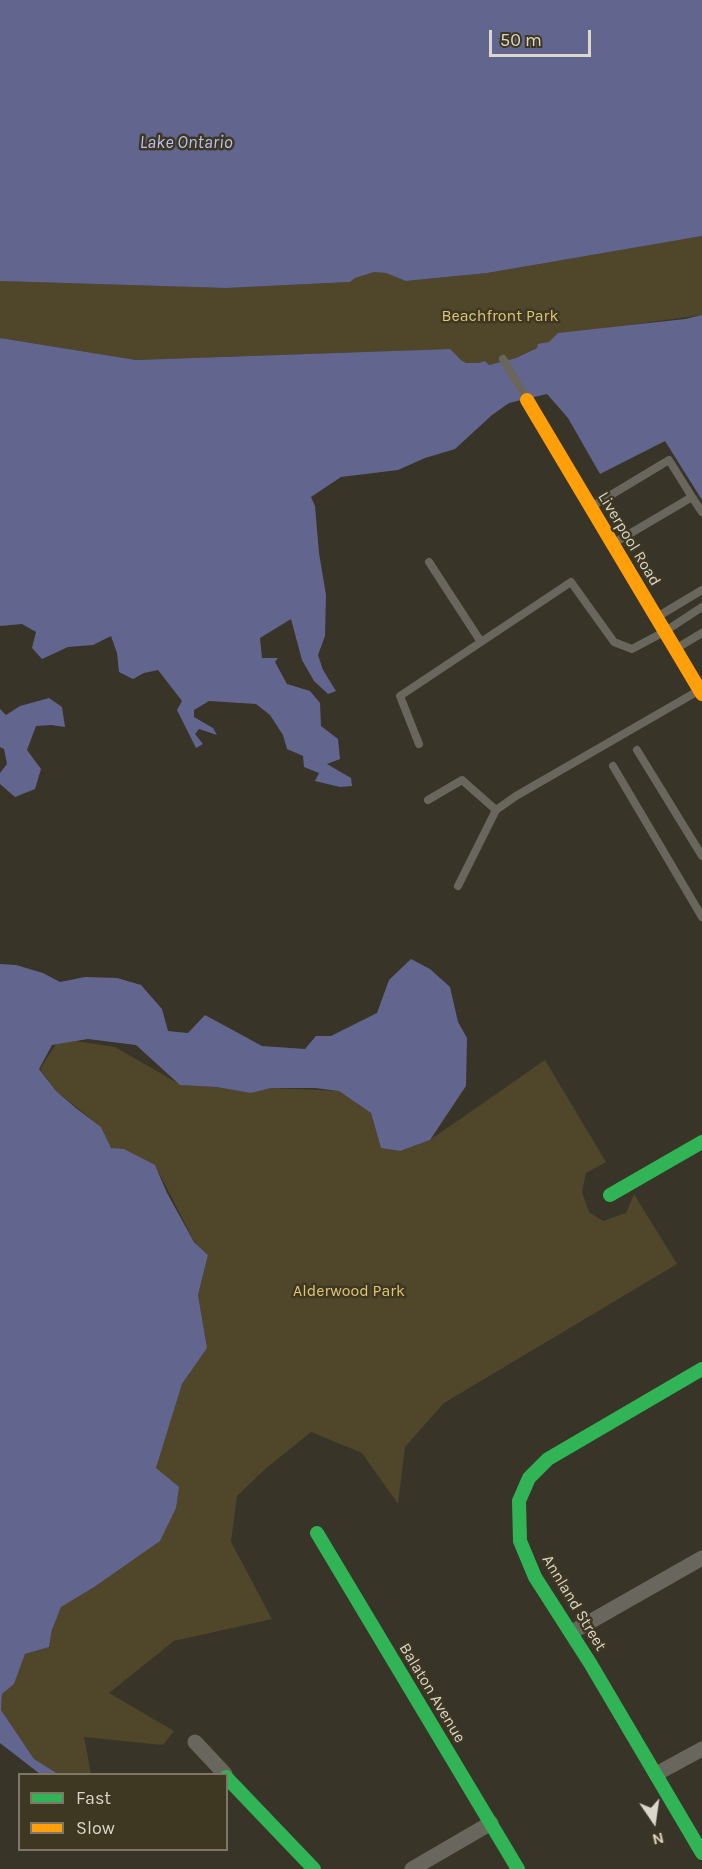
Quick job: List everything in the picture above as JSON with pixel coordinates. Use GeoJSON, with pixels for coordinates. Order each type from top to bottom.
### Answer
{"type":"FeatureCollection","features":[{"type":"Feature","properties":{"kind":"street","name":"Liverpool Road"},"geometry":{"type":"LineString","coordinates":[[527,400],[701,692]]}},
{"type":"Feature","properties":{"kind":"street"},"geometry":{"type":"LineString","coordinates":[[610,1195],[702,1142]]}},
{"type":"Feature","properties":{"kind":"street","name":"Annland Street"},"geometry":{"type":"LineString","coordinates":[[702,1369],[548,1458],[529,1478],[519,1502],[520,1541],[535,1577],[572,1632],[702,1853]]}},
{"type":"Feature","properties":{"kind":"street","name":"Balaton Avenue"},"geometry":{"type":"LineString","coordinates":[[317,1533],[518,1869]]}},
{"type":"Feature","properties":{"kind":"street"},"geometry":{"type":"LineString","coordinates":[[572,1632],[702,1558]]}},
{"type":"Feature","properties":{"kind":"street"},"geometry":{"type":"LineString","coordinates":[[195,1742],[223,1773]]}},
{"type":"Feature","properties":{"kind":"street"},"geometry":{"type":"LineString","coordinates":[[656,1774],[702,1749]]}},
{"type":"Feature","properties":{"kind":"street"},"geometry":{"type":"LineString","coordinates":[[228,1778],[314,1869]]}},
{"type":"Feature","properties":{"kind":"street"},"geometry":{"type":"LineString","coordinates":[[412,1869],[491,1823]]}},
{"type":"Feature","properties":{"kind":"lane"},"geometry":{"type":"LineString","coordinates":[[502,359],[527,400]]}},
{"type":"Feature","properties":{"kind":"lane"},"geometry":{"type":"LineString","coordinates":[[591,508],[669,460],[702,512]]}},
{"type":"Feature","properties":{"kind":"lane"},"geometry":{"type":"LineString","coordinates":[[613,544],[692,497]]}},
{"type":"Feature","properties":{"kind":"lane"},"geometry":{"type":"LineString","coordinates":[[429,562],[481,642]]}},
{"type":"Feature","properties":{"kind":"lane"},"geometry":{"type":"LineString","coordinates":[[419,744],[400,696],[571,582],[614,642],[632,649],[664,632],[702,607]]}},
{"type":"Feature","properties":{"kind":"lane"},"geometry":{"type":"LineString","coordinates":[[656,618],[702,590]]}},
{"type":"Feature","properties":{"kind":"lane"},"geometry":{"type":"LineString","coordinates":[[675,649],[702,633]]}},
{"type":"Feature","properties":{"kind":"lane"},"geometry":{"type":"LineString","coordinates":[[458,886],[496,810],[516,796],[701,692]]}},
{"type":"Feature","properties":{"kind":"lane"},"geometry":{"type":"LineString","coordinates":[[637,750],[702,856]]}},
{"type":"Feature","properties":{"kind":"lane"},"geometry":{"type":"LineString","coordinates":[[614,766],[702,917]]}},
{"type":"Feature","properties":{"kind":"lane"},"geometry":{"type":"LineString","coordinates":[[428,800],[462,780],[496,810]]}},
{"type":"Feature","properties":{"kind":"lane"},"geometry":{"type":"LineString","coordinates":[[694,903],[702,898]]}},
{"type":"Feature","properties":{"kind":"green space","name":"Beachfront Park"},"geometry":{"type":"Polygon","coordinates":[[[702,236],[702,315],[557,335],[549,342],[516,358],[489,365],[485,361],[466,363],[449,349],[136,360],[0,338],[0,281],[226,288],[350,282],[374,272],[386,273],[407,281],[487,273],[702,236]]]}},
{"type":"Feature","properties":{"kind":"green space","name":"Alderwood Park"},"geometry":{"type":"Polygon","coordinates":[[[76,1041],[115,1047],[181,1085],[216,1087],[251,1093],[271,1088],[339,1091],[371,1113],[381,1148],[399,1151],[430,1140],[545,1060],[606,1162],[586,1173],[582,1192],[589,1212],[603,1221],[626,1213],[634,1194],[677,1264],[444,1403],[405,1447],[398,1504],[362,1453],[311,1432],[264,1470],[237,1496],[231,1542],[272,1619],[174,1641],[109,1693],[174,1731],[163,1745],[84,1737],[91,1773],[56,1773],[34,1759],[1,1710],[2,1694],[14,1684],[25,1654],[49,1647],[61,1607],[156,1468],[182,1384],[207,1348],[198,1295],[208,1255],[194,1241],[155,1165],[111,1148],[101,1127],[56,1091],[40,1069],[56,1044],[76,1041]]]}},
{"type":"Feature","properties":{"kind":"water","name":"Lake Ontario"},"geometry":{"type":"Polygon","coordinates":[[[0,0],[702,0],[702,236],[487,273],[406,281],[386,273],[374,272],[350,282],[226,288],[0,281],[0,0]]]}},
{"type":"Feature","properties":{"kind":"water"},"geometry":{"type":"Polygon","coordinates":[[[702,315],[702,500],[665,441],[600,474],[568,418],[547,394],[509,403],[492,415],[455,449],[425,458],[398,470],[341,477],[311,497],[315,506],[326,595],[325,636],[318,655],[323,670],[336,691],[328,694],[314,681],[302,660],[291,619],[260,638],[262,658],[278,658],[275,662],[287,684],[310,691],[320,703],[321,726],[338,739],[340,759],[327,764],[351,778],[352,786],[340,787],[315,781],[319,773],[304,767],[303,756],[287,749],[283,735],[270,715],[256,704],[209,701],[194,710],[194,717],[213,728],[217,735],[199,729],[195,734],[203,744],[196,748],[177,710],[182,701],[158,670],[144,673],[133,679],[119,672],[117,653],[111,636],[93,645],[68,647],[42,659],[32,648],[36,632],[22,624],[0,626],[0,338],[136,360],[450,349],[466,363],[485,361],[489,365],[516,358],[537,348],[538,344],[549,342],[558,333],[685,319],[702,315]]]}},
{"type":"Feature","properties":{"kind":"water"},"geometry":{"type":"Polygon","coordinates":[[[49,698],[62,707],[65,727],[36,726],[27,750],[41,769],[35,789],[15,797],[0,784],[0,773],[7,764],[4,749],[0,747],[0,709],[6,715],[20,706],[49,698]]]}},
{"type":"Feature","properties":{"kind":"water"},"geometry":{"type":"Polygon","coordinates":[[[411,959],[430,969],[450,987],[458,1022],[467,1038],[466,1086],[430,1140],[400,1151],[381,1148],[371,1113],[339,1091],[315,1088],[271,1088],[251,1093],[216,1087],[180,1085],[136,1045],[88,1039],[52,1045],[39,1069],[56,1091],[101,1127],[111,1148],[124,1149],[155,1165],[167,1193],[194,1242],[208,1255],[198,1295],[207,1348],[182,1384],[156,1468],[179,1487],[176,1508],[160,1541],[61,1607],[52,1630],[49,1647],[25,1654],[14,1684],[2,1694],[1,1710],[34,1759],[56,1773],[39,1773],[0,1743],[0,964],[16,965],[43,973],[60,982],[85,977],[117,978],[141,985],[162,1009],[168,1031],[188,1033],[205,1015],[262,1046],[305,1049],[316,1036],[331,1036],[377,1013],[389,980],[411,959]]]}},
{"type":"Feature","properties":{"kind":"traffic: fast"},"geometry":{"type":"LineString","coordinates":[[610,1195],[702,1142]]}},
{"type":"Feature","properties":{"kind":"traffic: fast"},"geometry":{"type":"LineString","coordinates":[[702,1369],[548,1459],[529,1478],[519,1501],[520,1541],[535,1577],[590,1663],[702,1853]]}},
{"type":"Feature","properties":{"kind":"traffic: fast"},"geometry":{"type":"LineString","coordinates":[[317,1533],[518,1869]]}},
{"type":"Feature","properties":{"kind":"traffic: fast"},"geometry":{"type":"LineString","coordinates":[[228,1779],[314,1869]]}},
{"type":"Feature","properties":{"kind":"traffic: slow"},"geometry":{"type":"LineString","coordinates":[[527,400],[702,694]]}}]}
